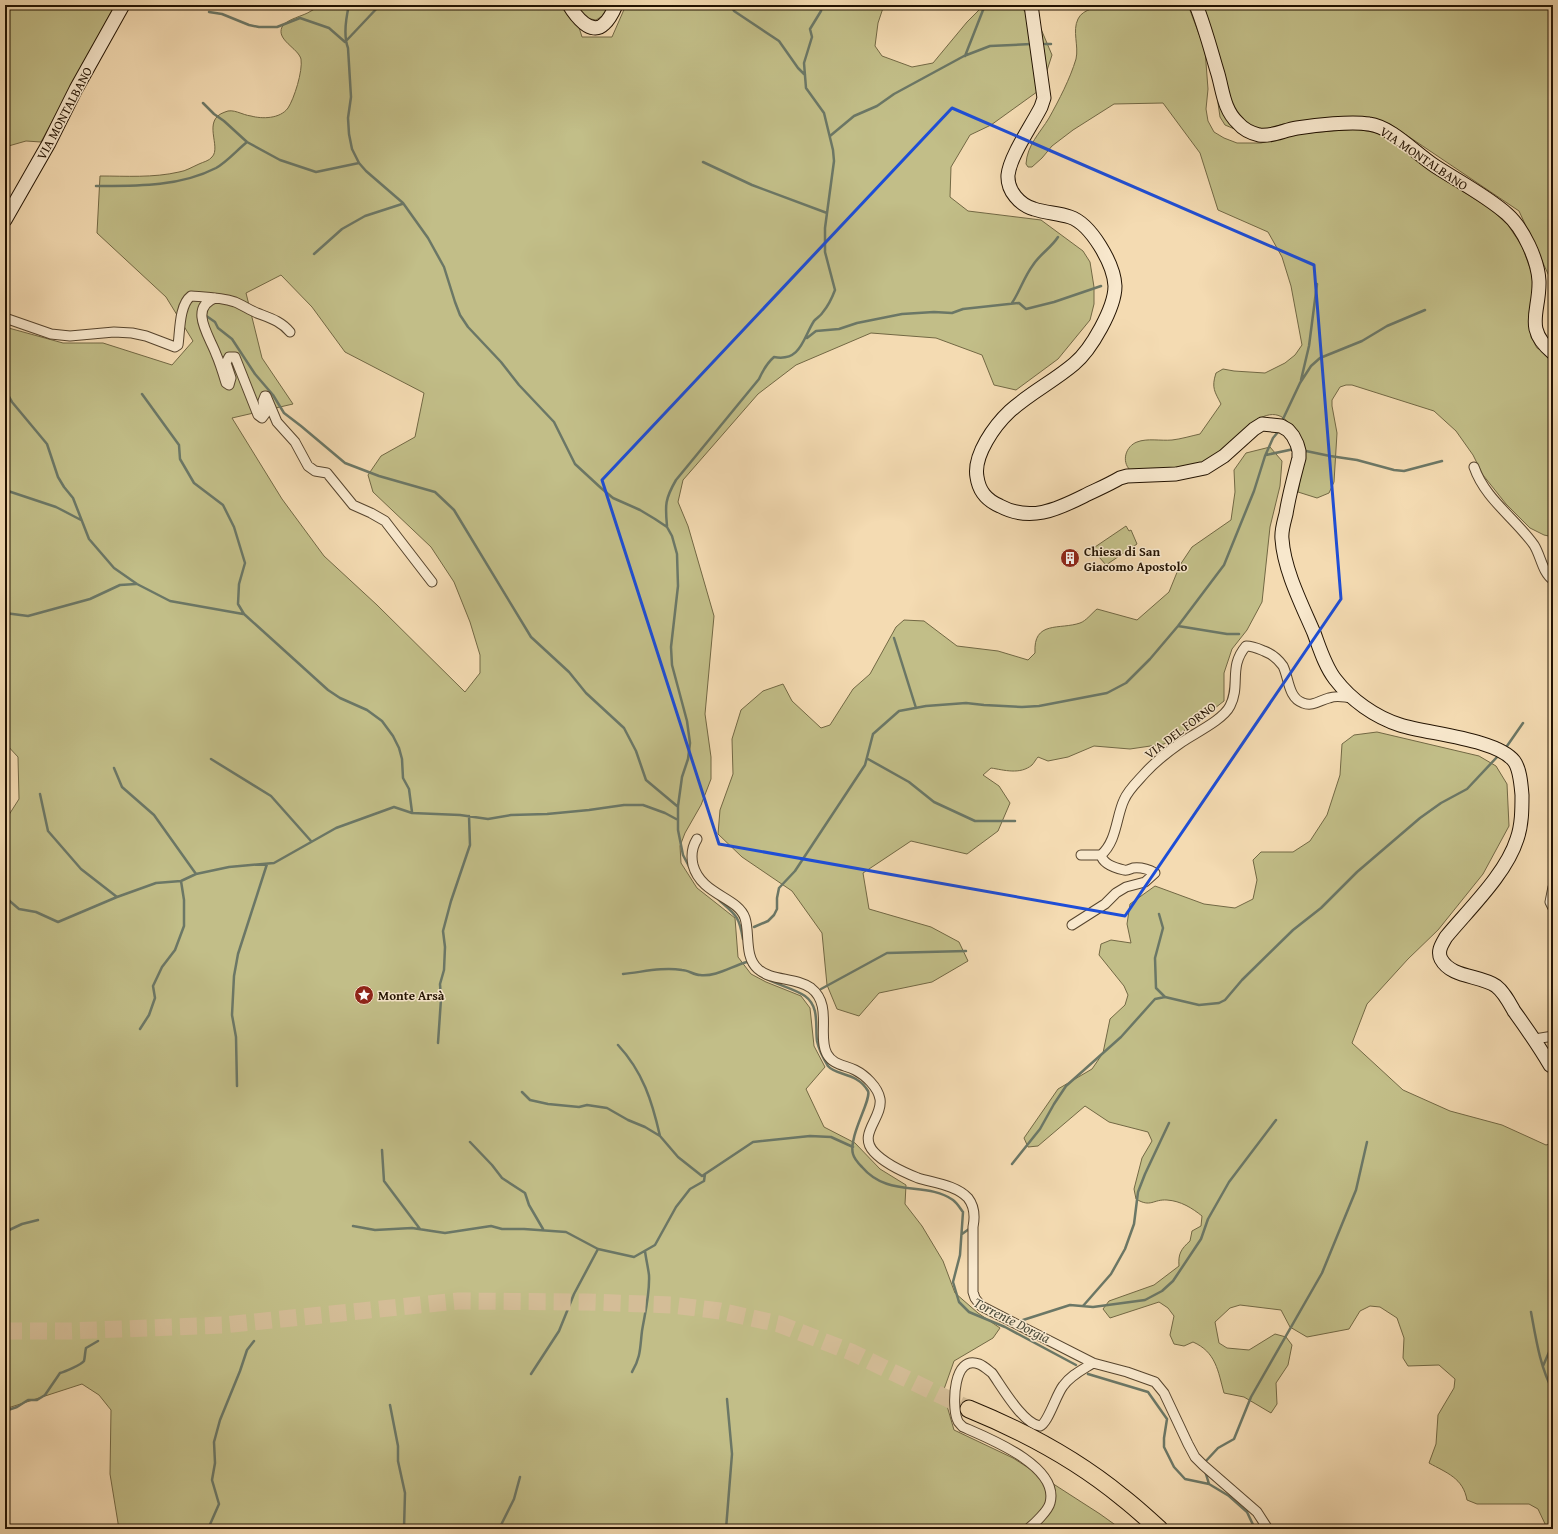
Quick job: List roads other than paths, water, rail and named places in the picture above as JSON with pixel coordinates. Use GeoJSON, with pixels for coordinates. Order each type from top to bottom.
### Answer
{"type":"FeatureCollection","features":[{"type":"Feature","properties":{"kind":"highway"},"geometry":{"type":"LineString","coordinates":[[969,1409],[1017,1430],[1077,1464],[1122,1497],[1159,1529]]}},
{"type":"Feature","properties":{"kind":"street","name":"VIA MONTALBANO"},"geometry":{"type":"LineString","coordinates":[[5,220],[49,143],[76,89],[123,5]]}},
{"type":"Feature","properties":{"kind":"street"},"geometry":{"type":"LineString","coordinates":[[569,5],[581,20],[589,27],[599,28],[609,19],[616,5]]}},
{"type":"Feature","properties":{"kind":"street"},"geometry":{"type":"LineString","coordinates":[[1031,5],[1044,98],[1041,107],[1010,167],[1008,185],[1016,197],[1033,209],[1070,217],[1081,223],[1099,244],[1109,263],[1115,286],[1112,305],[1106,319],[1086,350],[1075,363],[1010,412],[983,447],[976,467],[976,476],[982,493],[996,504],[1007,510],[1039,514],[1058,508],[1127,476],[1176,474],[1205,468],[1224,456],[1254,429],[1262,424],[1281,426],[1288,430],[1293,436],[1299,451],[1283,525],[1282,538],[1284,552],[1300,600],[1327,665],[1335,679],[1355,700],[1372,712],[1398,724],[1416,730],[1487,744],[1498,748],[1514,761],[1517,767],[1521,789],[1522,808],[1517,839],[1500,873],[1446,937],[1439,952],[1441,959],[1454,970],[1488,982],[1496,986],[1504,994],[1550,1065],[1553,1067]]}},
{"type":"Feature","properties":{"kind":"street","name":"VIA MONTALBANO"},"geometry":{"type":"LineString","coordinates":[[1196,5],[1211,49],[1228,112],[1245,130],[1259,135],[1278,133],[1296,128],[1356,123],[1370,124],[1381,128],[1399,139],[1432,164],[1496,205],[1508,215],[1516,223],[1535,262],[1539,283],[1535,324],[1540,341],[1553,353]]}},
{"type":"Feature","properties":{"kind":"street"},"geometry":{"type":"LineString","coordinates":[[5,318],[51,334],[70,336],[114,332],[146,336],[175,347],[178,345],[180,330],[179,324],[188,298],[191,296],[215,298],[234,302],[256,313],[272,318],[285,325],[290,332]]}},
{"type":"Feature","properties":{"kind":"street"},"geometry":{"type":"LineString","coordinates":[[215,298],[208,300],[203,306],[202,320],[204,329],[216,353],[226,383],[228,385],[231,378],[226,363],[229,358],[233,356],[235,357],[258,416],[262,418],[265,414],[263,401],[264,396],[266,396],[278,422],[295,442],[308,466],[315,471],[326,473],[353,505],[385,521],[432,582]]}},
{"type":"Feature","properties":{"kind":"street"},"geometry":{"type":"LineString","coordinates":[[1474,466],[1478,477],[1492,498],[1534,545],[1542,564],[1550,578],[1553,580]]}},
{"type":"Feature","properties":{"kind":"street","name":"VIA DEL FORNO"},"geometry":{"type":"LineString","coordinates":[[1102,855],[1107,850],[1112,838],[1125,797],[1146,772],[1180,743],[1222,716],[1230,707],[1234,693],[1235,665],[1240,652],[1246,646],[1253,646],[1275,657],[1283,667],[1295,698],[1302,703],[1314,704],[1331,697],[1344,697],[1355,700]]}},
{"type":"Feature","properties":{"kind":"street"},"geometry":{"type":"LineString","coordinates":[[697,839],[692,852],[694,870],[701,881],[711,890],[739,908],[743,913],[747,926],[750,955],[755,967],[763,973],[798,982],[812,988],[818,995],[823,1009],[824,1048],[827,1055],[836,1063],[855,1070],[863,1075],[873,1084],[881,1103],[868,1137],[868,1143],[874,1152],[891,1165],[917,1177],[953,1188],[967,1197],[971,1202],[975,1218],[973,1227],[973,1292],[981,1306],[1093,1364],[1127,1372],[1155,1382],[1169,1402],[1195,1457],[1257,1512],[1268,1529]]}},
{"type":"Feature","properties":{"kind":"street"},"geometry":{"type":"LineString","coordinates":[[1072,925],[1105,904],[1116,893],[1126,887],[1145,882],[1155,874],[1145,868],[1135,868],[1125,871],[1104,863],[1102,860],[1102,855],[1081,855]]}},
{"type":"Feature","properties":{"kind":"street"},"geometry":{"type":"LineString","coordinates":[[1553,887],[1550,902],[1553,908]]}},
{"type":"Feature","properties":{"kind":"street"},"geometry":{"type":"LineString","coordinates":[[1535,1040],[1553,1036]]}},
{"type":"Feature","properties":{"kind":"street"},"geometry":{"type":"LineString","coordinates":[[1028,1529],[1035,1523],[1050,1504],[1051,1496],[1047,1480],[1030,1463],[1011,1449],[963,1427],[958,1422],[954,1392],[958,1375],[968,1364],[979,1364],[986,1368],[1025,1417],[1040,1426],[1045,1423],[1062,1386],[1072,1376],[1093,1364]]}},
{"type":"Feature","properties":{"kind":"waterway"},"geometry":{"type":"LineString","coordinates":[[349,5],[345,32],[348,48],[351,97],[348,118],[349,134],[352,149],[359,163],[366,171],[403,203],[428,238],[444,267],[460,315],[468,327],[554,422],[575,464],[613,498],[640,510],[655,519],[667,527],[672,536],[677,554],[678,586],[671,647],[672,665],[687,721],[690,743],[688,759],[682,777],[678,806],[678,830],[683,855],[692,872]]}},
{"type":"Feature","properties":{"kind":"waterway"},"geometry":{"type":"LineString","coordinates":[[346,41],[380,5]]}},
{"type":"Feature","properties":{"kind":"waterway"},"geometry":{"type":"LineString","coordinates":[[731,5],[734,11],[779,41],[798,68],[805,75]]}},
{"type":"Feature","properties":{"kind":"waterway"},"geometry":{"type":"LineString","coordinates":[[667,526],[667,502],[676,480],[759,379],[765,367],[772,359],[774,357],[783,358],[790,356],[796,352],[804,341],[814,321],[828,305],[835,290],[825,252],[825,228],[834,161],[833,150],[824,113],[806,88],[804,63],[812,37],[810,29],[821,11],[822,5]]}},
{"type":"Feature","properties":{"kind":"waterway"},"geometry":{"type":"LineString","coordinates":[[965,56],[985,5]]}},
{"type":"Feature","properties":{"kind":"waterway"},"geometry":{"type":"LineString","coordinates":[[209,12],[222,14],[249,25],[259,27],[277,27],[300,18],[329,28],[345,42]]}},
{"type":"Feature","properties":{"kind":"waterway"},"geometry":{"type":"LineString","coordinates":[[830,136],[854,116],[877,106],[894,94],[964,56],[990,46],[1031,44]]}},
{"type":"Feature","properties":{"kind":"waterway"},"geometry":{"type":"LineString","coordinates":[[1045,44],[1051,44]]}},
{"type":"Feature","properties":{"kind":"waterway"},"geometry":{"type":"LineString","coordinates":[[203,103],[247,142],[280,160],[316,172],[359,163]]}},
{"type":"Feature","properties":{"kind":"waterway"},"geometry":{"type":"LineString","coordinates":[[96,186],[157,184],[187,179],[216,168],[247,142]]}},
{"type":"Feature","properties":{"kind":"waterway"},"geometry":{"type":"LineString","coordinates":[[703,162],[752,185],[827,213]]}},
{"type":"Feature","properties":{"kind":"waterway"},"geometry":{"type":"LineString","coordinates":[[314,254],[342,229],[365,216],[402,204]]}},
{"type":"Feature","properties":{"kind":"waterway"},"geometry":{"type":"LineString","coordinates":[[1012,303],[1033,265],[1058,237]]}},
{"type":"Feature","properties":{"kind":"waterway"},"geometry":{"type":"LineString","coordinates":[[1301,380],[1309,346],[1317,284]]}},
{"type":"Feature","properties":{"kind":"waterway"},"geometry":{"type":"LineString","coordinates":[[807,338],[816,331],[839,329],[857,323],[902,314],[934,312],[952,313],[963,309],[1019,303],[1026,309],[1054,302],[1101,286]]}},
{"type":"Feature","properties":{"kind":"waterway"},"geometry":{"type":"LineString","coordinates":[[1283,419],[1300,383],[1311,366],[1320,358],[1362,341],[1387,326],[1425,310]]}},
{"type":"Feature","properties":{"kind":"waterway"},"geometry":{"type":"LineString","coordinates":[[205,315],[215,322],[218,328],[232,339],[255,374],[273,395],[284,413],[345,463],[379,476],[435,492],[454,510],[531,637],[569,672],[586,693],[624,728],[636,751],[646,780],[677,806]]}},
{"type":"Feature","properties":{"kind":"waterway"},"geometry":{"type":"LineString","coordinates":[[5,390],[12,402],[47,444],[58,477],[73,498],[89,539],[114,568],[137,584],[170,601],[243,614]]}},
{"type":"Feature","properties":{"kind":"waterway"},"geometry":{"type":"LineString","coordinates":[[142,394],[179,445],[180,459],[194,483],[223,505],[234,527],[245,563],[239,584],[238,604],[244,614],[328,690],[340,698],[367,710],[382,721],[393,736],[399,748],[402,759],[403,778],[409,789],[412,812]]}},
{"type":"Feature","properties":{"kind":"waterway"},"geometry":{"type":"LineString","coordinates":[[754,927],[768,921],[774,915],[777,909],[779,888],[795,871],[865,765],[873,734],[899,711],[926,706],[966,703],[1022,707],[1039,706],[1107,693],[1126,683],[1150,659],[1178,626],[1224,565],[1254,491],[1265,456],[1273,438],[1278,432]]}},
{"type":"Feature","properties":{"kind":"waterway"},"geometry":{"type":"LineString","coordinates":[[1266,455],[1294,449]]}},
{"type":"Feature","properties":{"kind":"waterway"},"geometry":{"type":"LineString","coordinates":[[1306,451],[1357,460],[1394,470],[1404,471],[1442,461]]}},
{"type":"Feature","properties":{"kind":"waterway"},"geometry":{"type":"LineString","coordinates":[[5,490],[56,507],[81,520]]}},
{"type":"Feature","properties":{"kind":"waterway"},"geometry":{"type":"LineString","coordinates":[[5,613],[28,616],[90,599],[120,585],[136,584]]}},
{"type":"Feature","properties":{"kind":"waterway"},"geometry":{"type":"LineString","coordinates":[[1178,626],[1227,634],[1239,634]]}},
{"type":"Feature","properties":{"kind":"waterway"},"geometry":{"type":"LineString","coordinates":[[894,638],[916,708]]}},
{"type":"Feature","properties":{"kind":"waterway"},"geometry":{"type":"LineString","coordinates":[[1507,746],[1523,723]]}},
{"type":"Feature","properties":{"kind":"waterway"},"geometry":{"type":"LineString","coordinates":[[1012,1164],[1040,1129],[1066,1086],[1121,1037],[1155,999],[1165,997],[1199,1005],[1219,1003],[1225,1000],[1242,980],[1293,930],[1321,908],[1357,872],[1420,818],[1441,803],[1467,789],[1498,756]]}},
{"type":"Feature","properties":{"kind":"waterway"},"geometry":{"type":"LineString","coordinates":[[211,759],[271,796],[311,841]]}},
{"type":"Feature","properties":{"kind":"waterway"},"geometry":{"type":"LineString","coordinates":[[868,759],[909,782],[934,802],[975,821],[1015,821]]}},
{"type":"Feature","properties":{"kind":"waterway"},"geometry":{"type":"LineString","coordinates":[[114,768],[122,787],[154,815],[196,874]]}},
{"type":"Feature","properties":{"kind":"waterway"},"geometry":{"type":"LineString","coordinates":[[40,794],[48,831],[81,869],[117,897]]}},
{"type":"Feature","properties":{"kind":"waterway"},"geometry":{"type":"LineString","coordinates":[[5,897],[19,909],[36,912],[58,922],[117,897],[156,883],[181,881],[196,874],[229,867],[274,863],[336,828],[394,807],[412,813],[460,815],[488,819],[511,815],[547,814],[624,805],[643,805],[665,813],[678,820]]}},
{"type":"Feature","properties":{"kind":"waterway"},"geometry":{"type":"LineString","coordinates":[[438,1043],[441,999],[440,984],[444,970],[445,947],[443,931],[451,901],[470,845],[469,816]]}},
{"type":"Feature","properties":{"kind":"waterway"},"geometry":{"type":"LineString","coordinates":[[237,1086],[236,1037],[232,1015],[234,976],[238,954],[267,864]]}},
{"type":"Feature","properties":{"kind":"waterway"},"geometry":{"type":"LineString","coordinates":[[140,1029],[149,1015],[155,998],[153,986],[162,967],[175,950],[184,926],[184,900],[181,881]]}},
{"type":"Feature","properties":{"kind":"waterway","name":"Torrente Dorgia"},"geometry":{"type":"LineString","coordinates":[[719,900],[736,916],[740,925],[743,939]]}},
{"type":"Feature","properties":{"kind":"waterway"},"geometry":{"type":"LineString","coordinates":[[1159,914],[1163,928],[1155,958],[1156,988],[1165,997]]}},
{"type":"Feature","properties":{"kind":"waterway"},"geometry":{"type":"LineString","coordinates":[[821,989],[887,953],[966,951]]}},
{"type":"Feature","properties":{"kind":"waterway","name":"Torrente Dorgia"},"geometry":{"type":"LineString","coordinates":[[747,958],[750,966],[755,972],[771,981],[798,992],[810,1000],[815,1011],[817,1041],[821,1054],[828,1066],[858,1080],[868,1091],[867,1102],[852,1147],[855,1159],[859,1164],[872,1177],[883,1183],[942,1194],[953,1200],[963,1212],[960,1255],[953,1282],[959,1302],[969,1312],[1005,1327],[1076,1365]]}},
{"type":"Feature","properties":{"kind":"waterway"},"geometry":{"type":"LineString","coordinates":[[623,974],[652,970],[675,969],[684,970],[698,975],[706,975],[718,973],[747,962]]}},
{"type":"Feature","properties":{"kind":"waterway"},"geometry":{"type":"LineString","coordinates":[[618,1045],[627,1055],[640,1076],[650,1099],[660,1136]]}},
{"type":"Feature","properties":{"kind":"waterway"},"geometry":{"type":"LineString","coordinates":[[522,1092],[530,1100],[548,1104],[579,1107],[587,1105],[607,1108],[660,1136],[678,1157],[702,1176],[753,1142],[810,1136],[831,1137],[853,1147]]}},
{"type":"Feature","properties":{"kind":"waterway"},"geometry":{"type":"LineString","coordinates":[[1023,1320],[1070,1305],[1093,1307],[1145,1300],[1162,1291],[1173,1281],[1201,1239],[1208,1219],[1229,1182],[1276,1120]]}},
{"type":"Feature","properties":{"kind":"waterway"},"geometry":{"type":"LineString","coordinates":[[1083,1306],[1111,1274],[1125,1249],[1134,1224],[1138,1192],[1169,1123]]}},
{"type":"Feature","properties":{"kind":"waterway"},"geometry":{"type":"LineString","coordinates":[[470,1142],[502,1178],[525,1193],[529,1205],[543,1229]]}},
{"type":"Feature","properties":{"kind":"waterway"},"geometry":{"type":"LineString","coordinates":[[1205,1462],[1218,1448],[1234,1439],[1251,1397],[1322,1273],[1356,1190],[1367,1142]]}},
{"type":"Feature","properties":{"kind":"waterway"},"geometry":{"type":"LineString","coordinates":[[382,1150],[384,1181],[420,1229]]}},
{"type":"Feature","properties":{"kind":"waterway"},"geometry":{"type":"LineString","coordinates":[[353,1226],[375,1230],[412,1228],[445,1233],[491,1226],[502,1229],[566,1232],[598,1249],[634,1257],[655,1245],[676,1207],[690,1189],[704,1181],[705,1174]]}},
{"type":"Feature","properties":{"kind":"waterway"},"geometry":{"type":"LineString","coordinates":[[5,1232],[22,1224],[38,1220]]}},
{"type":"Feature","properties":{"kind":"waterway","name":"Torrente Dorgia"},"geometry":{"type":"LineString","coordinates":[[962,1234],[969,1229]]}},
{"type":"Feature","properties":{"kind":"waterway"},"geometry":{"type":"LineString","coordinates":[[531,1374],[559,1331],[574,1294],[598,1249]]}},
{"type":"Feature","properties":{"kind":"waterway"},"geometry":{"type":"LineString","coordinates":[[632,1372],[640,1352],[648,1296],[649,1275],[645,1251]]}},
{"type":"Feature","properties":{"kind":"waterway"},"geometry":{"type":"LineString","coordinates":[[1531,1312],[1542,1363],[1553,1391]]}},
{"type":"Feature","properties":{"kind":"waterway"},"geometry":{"type":"LineString","coordinates":[[5,1337],[17,1337]]}},
{"type":"Feature","properties":{"kind":"waterway"},"geometry":{"type":"LineString","coordinates":[[5,1411],[17,1407],[28,1400],[37,1400],[45,1395],[60,1373],[82,1363],[84,1361],[86,1348],[98,1341]]}},
{"type":"Feature","properties":{"kind":"waterway"},"geometry":{"type":"LineString","coordinates":[[208,1529],[219,1504],[212,1480],[215,1463],[214,1442],[220,1420],[247,1350],[254,1341]]}},
{"type":"Feature","properties":{"kind":"waterway"},"geometry":{"type":"LineString","coordinates":[[1543,1366],[1553,1343]]}},
{"type":"Feature","properties":{"kind":"waterway","name":"Torrente Dorgia"},"geometry":{"type":"LineString","coordinates":[[1088,1374],[1148,1392],[1167,1419],[1164,1447],[1174,1467],[1185,1479],[1209,1484],[1229,1496],[1247,1512],[1255,1529]]}},
{"type":"Feature","properties":{"kind":"waterway"},"geometry":{"type":"LineString","coordinates":[[726,1529],[732,1454],[727,1399]]}},
{"type":"Feature","properties":{"kind":"waterway"},"geometry":{"type":"LineString","coordinates":[[390,1405],[398,1446],[398,1461],[405,1493],[404,1529]]}},
{"type":"Feature","properties":{"kind":"waterway"},"geometry":{"type":"LineString","coordinates":[[1205,1471],[1209,1484]]}},
{"type":"Feature","properties":{"kind":"waterway"},"geometry":{"type":"LineString","coordinates":[[499,1529],[514,1499],[520,1477]]}},
{"type":"Feature","properties":{"kind":"tunnel"},"geometry":{"type":"LineString","coordinates":[[5,1331],[69,1331],[224,1325],[458,1301],[586,1302],[672,1305],[720,1311],[779,1324],[851,1352],[969,1409]]}},
{"type":"Feature","properties":{"kind":"place","name":"Chiesa di San Giacomo Apostolo"},"geometry":{"type":"Point","coordinates":[1070,558]}},
{"type":"Feature","properties":{"kind":"place","name":"Monte Arsà"},"geometry":{"type":"Point","coordinates":[364,995]}}]}
